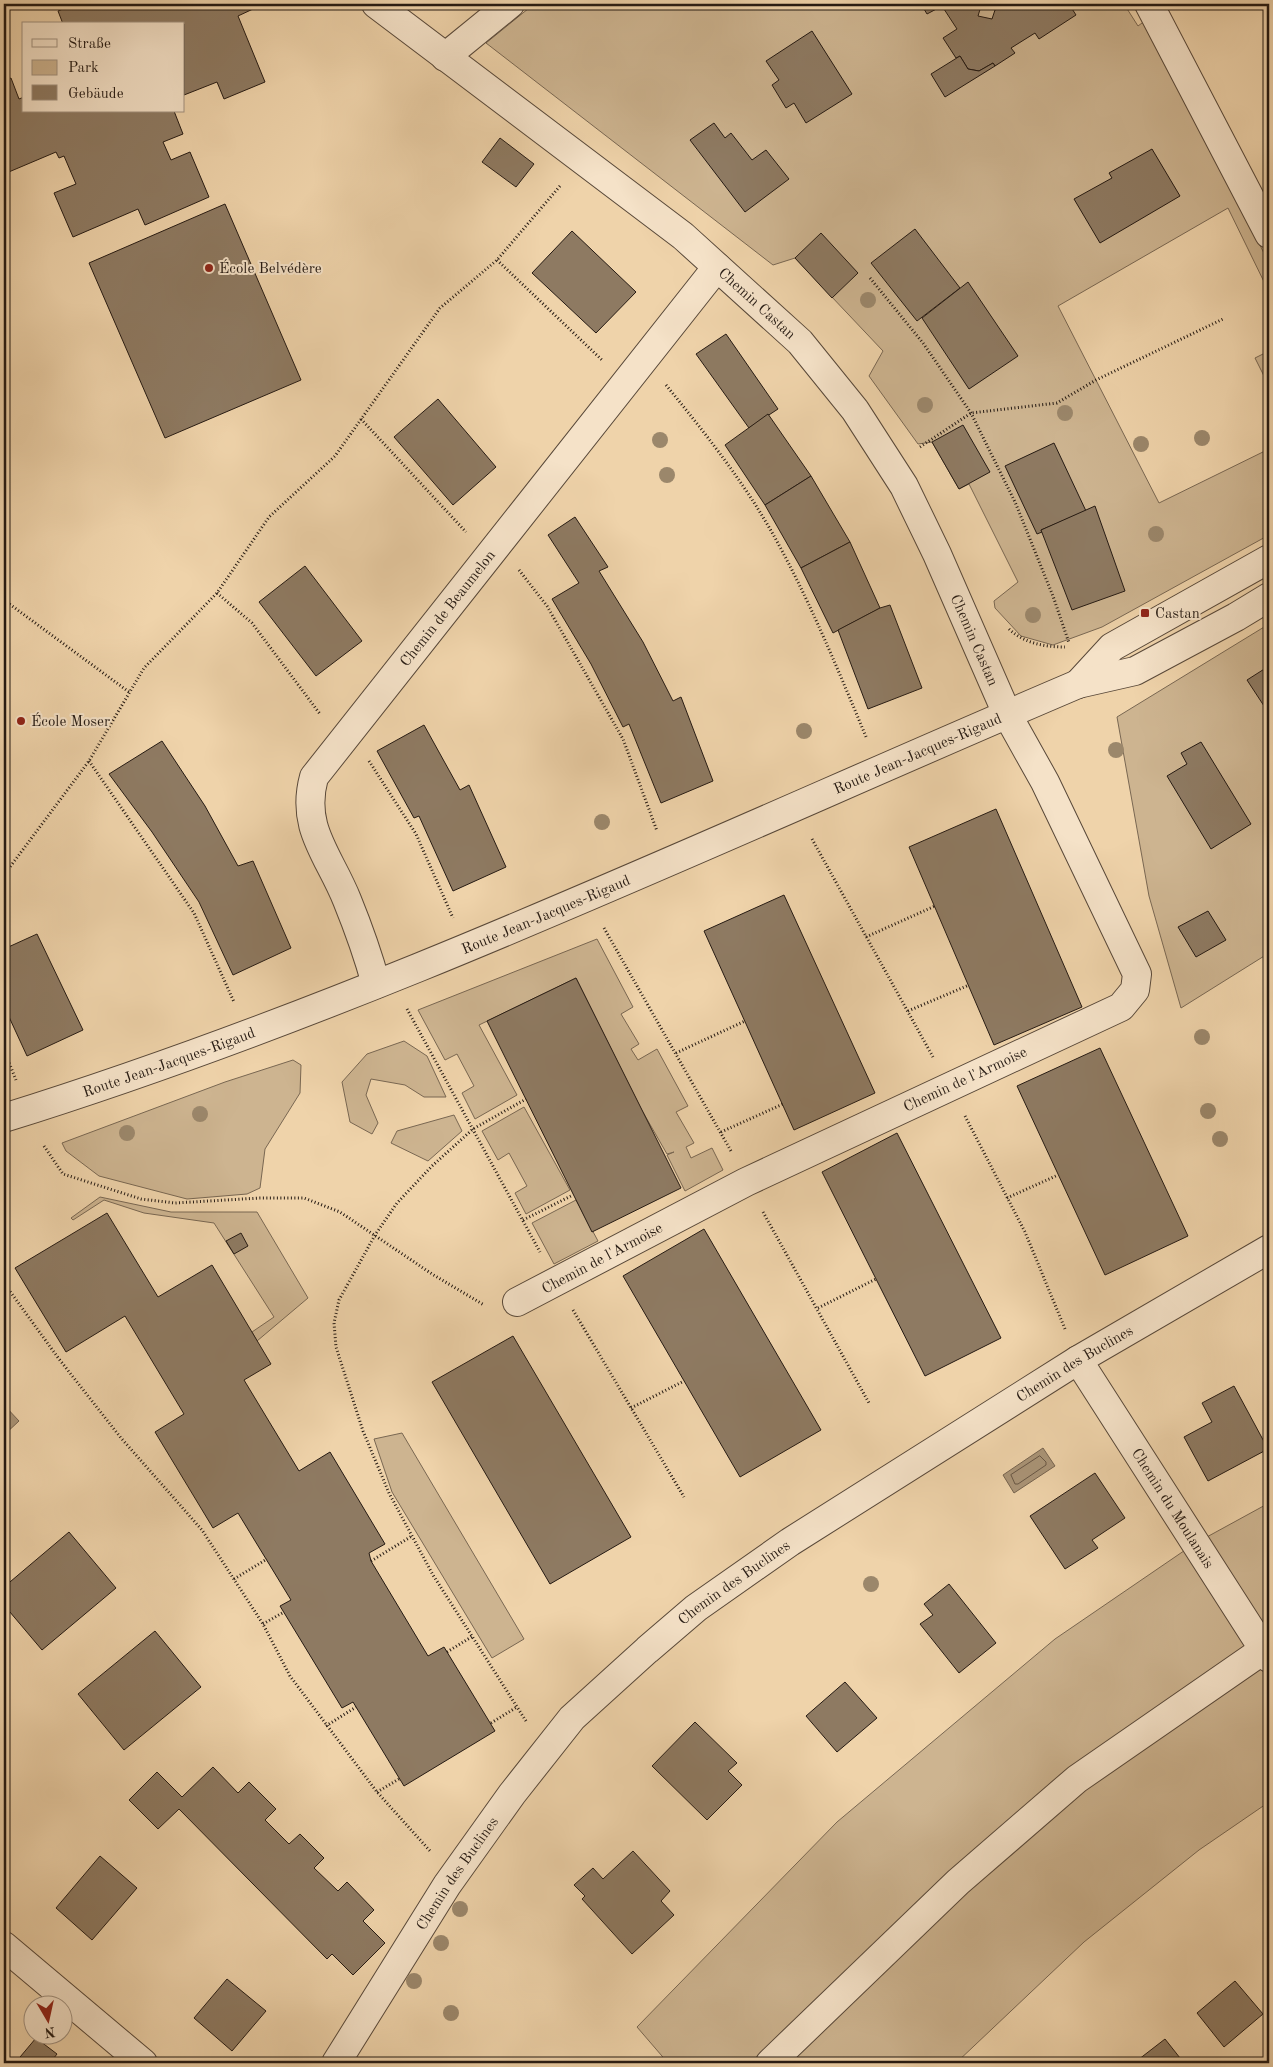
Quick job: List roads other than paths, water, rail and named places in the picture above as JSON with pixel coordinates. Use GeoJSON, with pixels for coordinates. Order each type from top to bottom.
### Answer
{"type":"FeatureCollection","features":[{"type":"Feature","properties":{"kind":"street","name":"Chemin Castan"},"geometry":{"type":"LineString","coordinates":[[376,4],[683,236],[800,342],[855,410],[904,486],[937,554],[1007,714]]}},
{"type":"Feature","properties":{"kind":"street"},"geometry":{"type":"LineString","coordinates":[[445,57],[510,4]]}},
{"type":"Feature","properties":{"kind":"street"},"geometry":{"type":"LineString","coordinates":[[1149,4],[1269,234]]}},
{"type":"Feature","properties":{"kind":"street","name":"Chemin de Beaumelon"},"geometry":{"type":"LineString","coordinates":[[376,984],[347,899],[314,829],[310,813],[309,796],[314,777],[717,267]]}},
{"type":"Feature","properties":{"kind":"street","name":"Route Jean-Jacques-Rigaud"},"geometry":{"type":"LineString","coordinates":[[1078,684],[1112,647],[1269,559]]}},
{"type":"Feature","properties":{"kind":"street","name":"Route Jean-Jacques-Rigaud"},"geometry":{"type":"LineString","coordinates":[[4,1118],[157,1066],[376,984],[669,864],[1078,684],[1134,671],[1236,617],[1269,597]]}},
{"type":"Feature","properties":{"kind":"street","name":"Chemin de l'Armoise"},"geometry":{"type":"LineString","coordinates":[[517,1302],[746,1182],[1121,1007],[1135,990],[1137,974],[1044,782],[1007,714]]}},
{"type":"Feature","properties":{"kind":"street","name":"Chemin des Buclines"},"geometry":{"type":"LineString","coordinates":[[336,2063],[455,1874],[512,1794],[572,1718],[696,1608],[790,1542],[1078,1360],[1269,1249]]}},
{"type":"Feature","properties":{"kind":"street","name":"Chemin du Moulanais"},"geometry":{"type":"LineString","coordinates":[[1078,1360],[1268,1651]]}},
{"type":"Feature","properties":{"kind":"street"},"geometry":{"type":"LineString","coordinates":[[770,2063],[958,1882],[1070,1785],[1268,1651]]}},
{"type":"Feature","properties":{"kind":"street"},"geometry":{"type":"LineString","coordinates":[[4,1946],[144,2063]]}},
{"type":"Feature","properties":{"kind":"water"},"geometry":{"type":"Polygon","coordinates":[[[4,1405],[19,1421],[4,1435],[4,1405]]]}},
{"type":"Feature","properties":{"kind":"water"},"geometry":{"type":"Polygon","coordinates":[[[1043,1448],[1055,1466],[1014,1493],[1003,1475],[1043,1448]]]}},
{"type":"Feature","properties":{"kind":"place","name":"École Belvédère"},"geometry":{"type":"Point","coordinates":[209,268]}},
{"type":"Feature","properties":{"kind":"place","name":"Castan"},"geometry":{"type":"Point","coordinates":[1145,613]}},
{"type":"Feature","properties":{"kind":"place","name":"École Moser"},"geometry":{"type":"Point","coordinates":[21,721]}}]}
